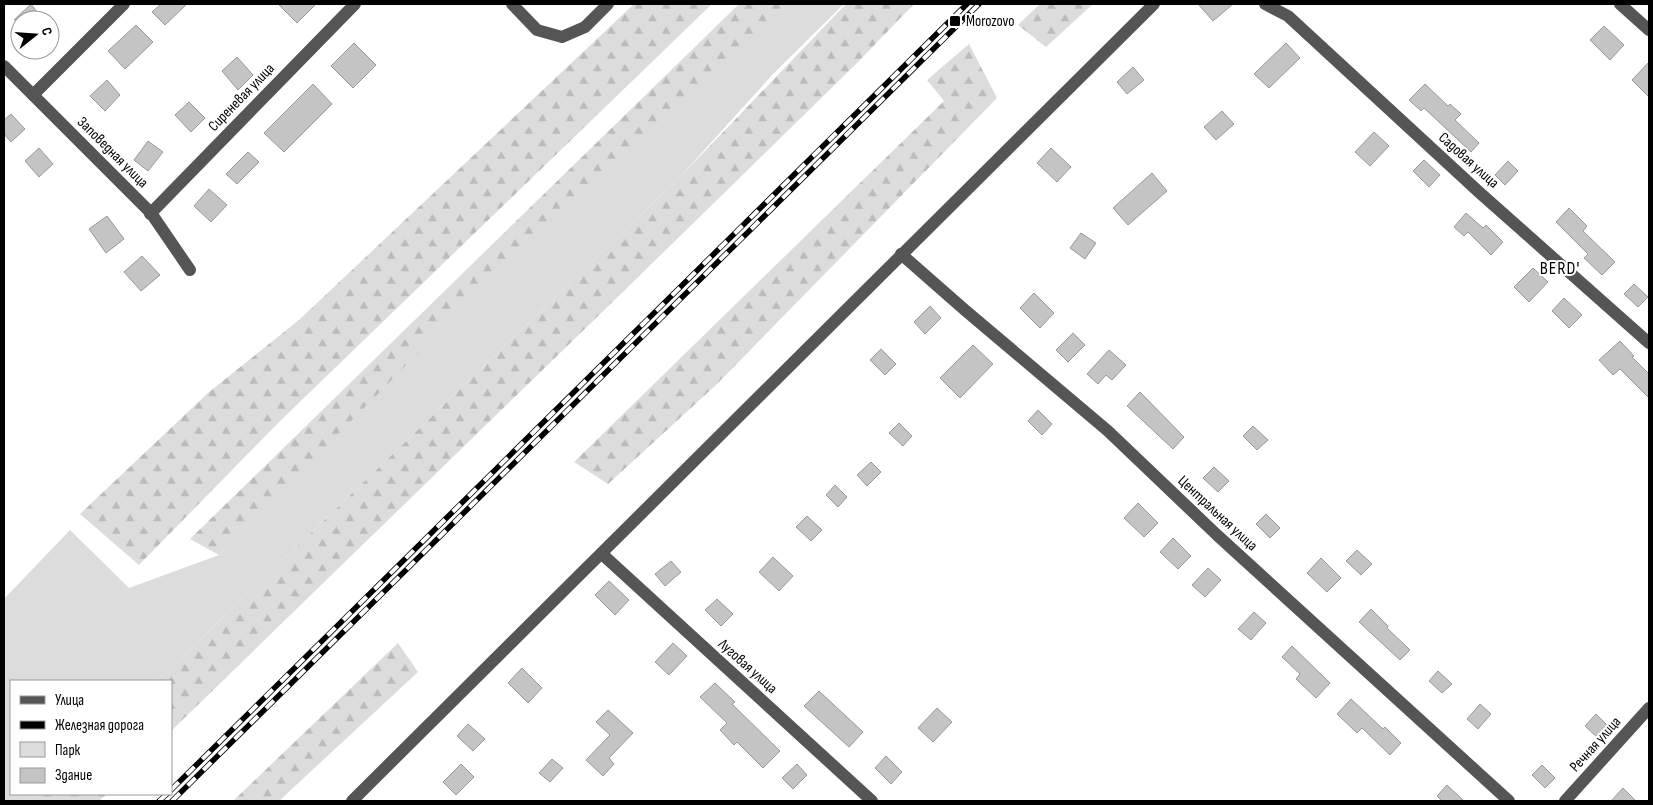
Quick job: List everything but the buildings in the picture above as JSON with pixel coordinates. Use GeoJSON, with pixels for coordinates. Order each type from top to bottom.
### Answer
{"type":"FeatureCollection","features":[{"type":"Feature","properties":{"kind":"street"},"geometry":{"type":"LineString","coordinates":[[33,95],[124,4]]}},
{"type":"Feature","properties":{"kind":"street","name":"Сиреневая улица"},"geometry":{"type":"LineString","coordinates":[[150,213],[356,4]]}},
{"type":"Feature","properties":{"kind":"street"},"geometry":{"type":"LineString","coordinates":[[512,4],[537,30],[562,37],[585,27],[608,4]]}},
{"type":"Feature","properties":{"kind":"street"},"geometry":{"type":"LineString","coordinates":[[352,801],[1154,4]]}},
{"type":"Feature","properties":{"kind":"street","name":"Садовая улица"},"geometry":{"type":"LineString","coordinates":[[1265,4],[1288,16],[1480,192],[1649,343]]}},
{"type":"Feature","properties":{"kind":"street"},"geometry":{"type":"LineString","coordinates":[[1620,4],[1649,30]]}},
{"type":"Feature","properties":{"kind":"street","name":"Заповедная улица"},"geometry":{"type":"LineString","coordinates":[[4,66],[150,213],[190,270]]}},
{"type":"Feature","properties":{"kind":"street","name":"Центральная улица"},"geometry":{"type":"LineString","coordinates":[[901,254],[1108,431],[1217,536],[1508,801]]}},
{"type":"Feature","properties":{"kind":"street","name":"Луговая улица"},"geometry":{"type":"LineString","coordinates":[[602,554],[872,801]]}},
{"type":"Feature","properties":{"kind":"street","name":"Речная улица"},"geometry":{"type":"LineString","coordinates":[[1565,801],[1649,708]]}},
{"type":"Feature","properties":{"kind":"green space"},"geometry":{"type":"Polygon","coordinates":[[[634,4],[712,4],[279,422],[139,565],[80,514],[209,392],[299,320],[634,4]]]}},
{"type":"Feature","properties":{"kind":"green space"},"geometry":{"type":"Polygon","coordinates":[[[739,4],[790,4],[219,555],[190,539],[739,4]]]}},
{"type":"Feature","properties":{"kind":"green space"},"geometry":{"type":"Polygon","coordinates":[[[788,4],[844,4],[773,74],[679,178],[158,680],[10,680],[10,795],[36,795],[29,801],[4,801],[4,599],[70,530],[129,588],[219,555],[495,275],[788,4]]]}},
{"type":"Feature","properties":{"kind":"green space"},"geometry":{"type":"Polygon","coordinates":[[[846,4],[914,4],[858,62],[172,730],[172,680],[158,680],[679,178],[846,4]]]}},
{"type":"Feature","properties":{"kind":"green space"},"geometry":{"type":"Polygon","coordinates":[[[1040,4],[1093,4],[1046,47],[1018,25],[1040,4]]]}},
{"type":"Feature","properties":{"kind":"green space"},"geometry":{"type":"Polygon","coordinates":[[[969,44],[997,98],[716,385],[608,484],[574,462],[944,101],[927,80],[969,44]]]}},
{"type":"Feature","properties":{"kind":"green space"},"geometry":{"type":"Polygon","coordinates":[[[398,643],[418,672],[279,801],[233,801],[398,643]]]}},
{"type":"Feature","properties":{"kind":"green space"},"geometry":{"type":"Polygon","coordinates":[[[36,795],[106,795],[99,801],[29,801],[36,795]]]}},
{"type":"Feature","properties":{"kind":"railway"},"geometry":{"type":"LineString","coordinates":[[172,789],[967,4]]}},
{"type":"Feature","properties":{"kind":"railway"},"geometry":{"type":"LineString","coordinates":[[172,801],[979,4]]}},
{"type":"Feature","properties":{"kind":"railway"},"geometry":{"type":"LineString","coordinates":[[159,801],[166,795]]}},
{"type":"Feature","properties":{"kind":"place","name":"Morozovo"},"geometry":{"type":"Point","coordinates":[955,21]}},
{"type":"Feature","properties":{"kind":"district","name":"BERD'"},"geometry":{"type":"Point","coordinates":[1560,268]}}]}
